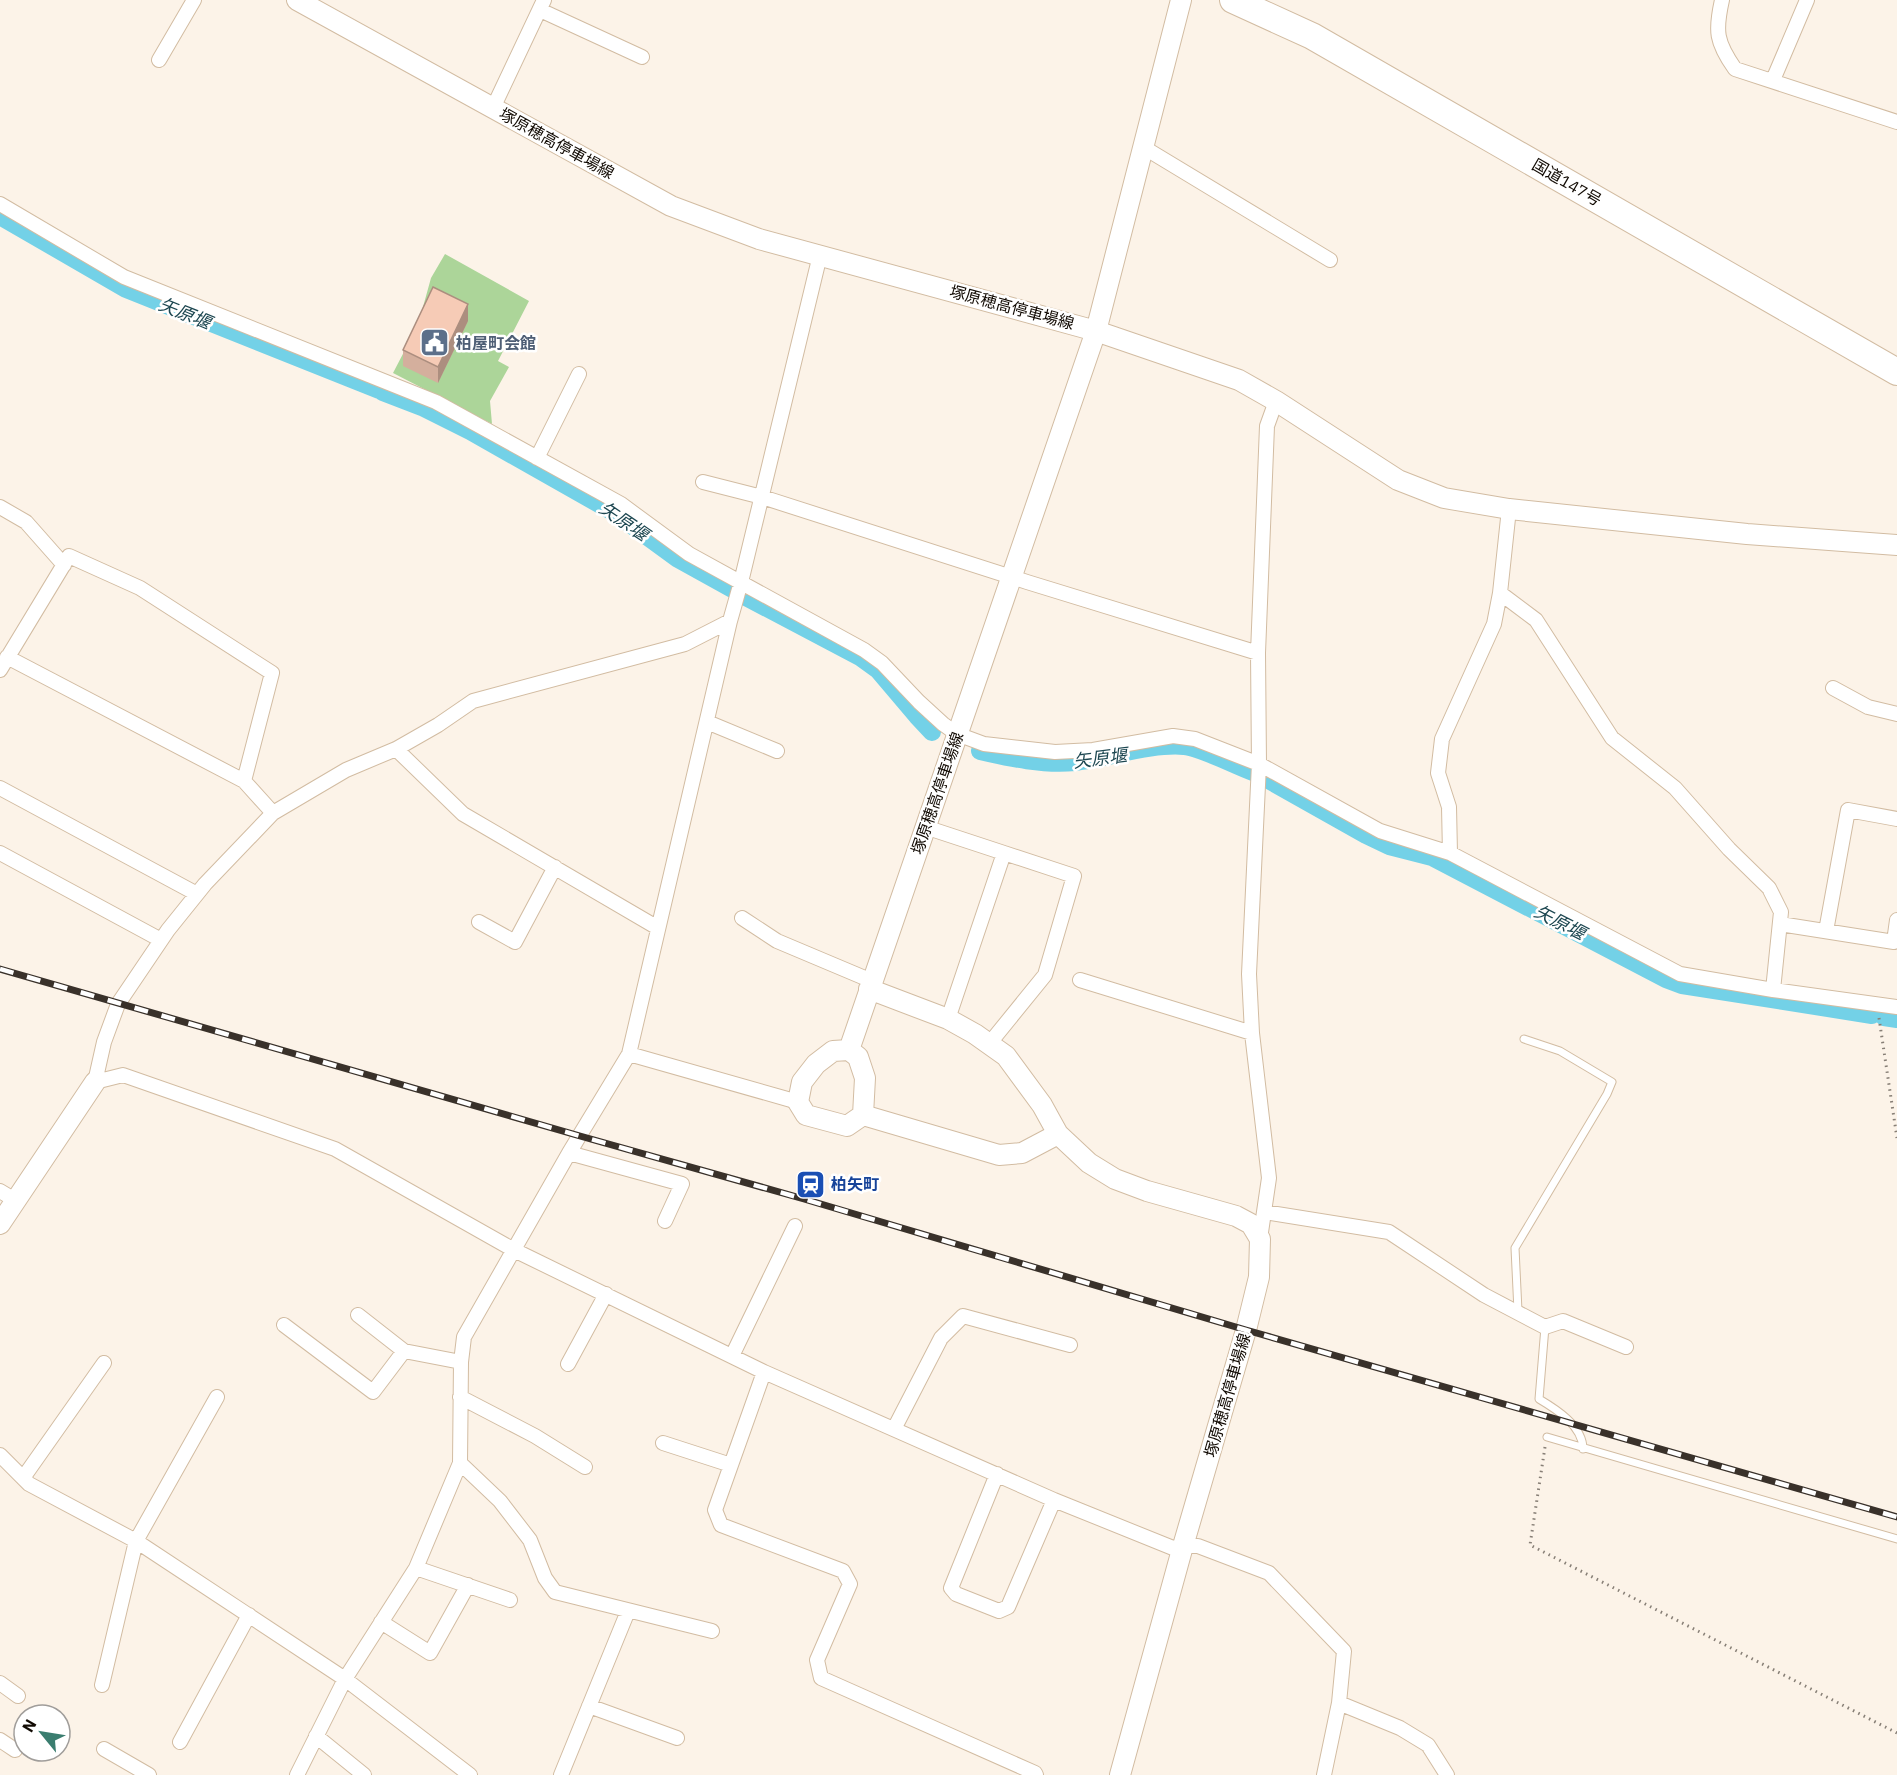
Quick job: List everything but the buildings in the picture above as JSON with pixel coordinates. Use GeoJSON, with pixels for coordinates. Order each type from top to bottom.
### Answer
{"type":"FeatureCollection","features":[{"type":"Feature","properties":{"kind":"highway","name":"国道147号"},"geometry":{"type":"LineString","coordinates":[[1233,0],[1312,36],[1897,372]]}},
{"type":"Feature","properties":{"kind":"main road","name":"塚原穂高停車場線"},"geometry":{"type":"LineString","coordinates":[[297,0],[671,206],[759,238],[1096,331],[849,1050]]}},
{"type":"Feature","properties":{"kind":"main road"},"geometry":{"type":"LineString","coordinates":[[1181,0],[1096,331],[1239,380],[1276,401],[1398,480],[1444,498],[1509,509],[1747,534],[1897,545]]}},
{"type":"Feature","properties":{"kind":"main road"},"geometry":{"type":"LineString","coordinates":[[871,985],[948,1019],[1006,1056],[1026,1080],[1058,1134],[1089,1163],[1115,1179],[1147,1191],[1236,1216],[1251,1224],[1260,1239]]}},
{"type":"Feature","properties":{"kind":"main road"},"geometry":{"type":"LineString","coordinates":[[849,1050],[858,1057],[865,1078],[863,1115],[848,1126],[806,1115],[798,1102],[802,1082],[816,1064],[833,1051],[849,1050]]}},
{"type":"Feature","properties":{"kind":"main road"},"geometry":{"type":"LineString","coordinates":[[0,1224],[7,1196],[95,1082]]}},
{"type":"Feature","properties":{"kind":"main road"},"geometry":{"type":"LineString","coordinates":[[863,1115],[999,1155],[1022,1152],[1058,1134]]}},
{"type":"Feature","properties":{"kind":"main road","name":"塚原穂高停車場線"},"geometry":{"type":"LineString","coordinates":[[1120,1775],[1246,1330],[1259,1277],[1260,1239]]}},
{"type":"Feature","properties":{"kind":"street"},"geometry":{"type":"LineString","coordinates":[[159,60],[194,0]]}},
{"type":"Feature","properties":{"kind":"street"},"geometry":{"type":"LineString","coordinates":[[1722,0],[1717,24],[1721,50],[1735,69],[1897,122]]}},
{"type":"Feature","properties":{"kind":"street"},"geometry":{"type":"LineString","coordinates":[[1773,80],[1807,0]]}},
{"type":"Feature","properties":{"kind":"street"},"geometry":{"type":"LineString","coordinates":[[493,108],[542,5],[642,57]]}},
{"type":"Feature","properties":{"kind":"street"},"geometry":{"type":"LineString","coordinates":[[1143,147],[1330,260]]}},
{"type":"Feature","properties":{"kind":"street"},"geometry":{"type":"LineString","coordinates":[[0,204],[124,278],[436,402],[621,504],[689,554],[864,650],[882,663],[942,724],[957,734],[984,744],[1055,752],[1093,750],[1173,736],[1195,739],[1259,764],[1380,831],[1450,853],[1680,974],[1773,990],[1897,1007]]}},
{"type":"Feature","properties":{"kind":"street"},"geometry":{"type":"LineString","coordinates":[[297,1775],[345,1678],[416,1568],[460,1463],[461,1362],[464,1337],[569,1153],[629,1054],[730,621],[820,255]]}},
{"type":"Feature","properties":{"kind":"street"},"geometry":{"type":"LineString","coordinates":[[537,458],[579,374]]}},
{"type":"Feature","properties":{"kind":"street"},"geometry":{"type":"LineString","coordinates":[[1260,1239],[1269,1178],[1252,1033],[1249,974],[1259,764],[1258,652],[1268,426],[1276,401]]}},
{"type":"Feature","properties":{"kind":"street"},"geometry":{"type":"LineString","coordinates":[[703,482],[762,497],[1011,577],[1258,652]]}},
{"type":"Feature","properties":{"kind":"street"},"geometry":{"type":"LineString","coordinates":[[0,507],[26,522],[64,565]]}},
{"type":"Feature","properties":{"kind":"street"},"geometry":{"type":"LineString","coordinates":[[1450,853],[1449,807],[1438,773],[1442,739],[1494,624],[1500,593],[1509,509]]}},
{"type":"Feature","properties":{"kind":"street"},"geometry":{"type":"LineString","coordinates":[[0,670],[69,556],[140,588],[272,672],[244,781]]}},
{"type":"Feature","properties":{"kind":"street"},"geometry":{"type":"LineString","coordinates":[[1500,593],[1536,620],[1612,738],[1675,788],[1729,849],[1769,888],[1781,912],[1773,990]]}},
{"type":"Feature","properties":{"kind":"street"},"geometry":{"type":"LineString","coordinates":[[730,621],[685,644],[473,700],[438,725],[396,749],[346,770],[273,813],[197,894],[161,940],[118,1004],[104,1042],[95,1082],[123,1075],[335,1149],[514,1250],[764,1372],[1054,1500],[1173,1548],[1198,1546],[1269,1572],[1344,1651],[1339,1703],[1324,1775]]}},
{"type":"Feature","properties":{"kind":"street"},"geometry":{"type":"LineString","coordinates":[[7,657],[244,781],[273,813]]}},
{"type":"Feature","properties":{"kind":"street"},"geometry":{"type":"LineString","coordinates":[[1833,688],[1868,707],[1897,714]]}},
{"type":"Feature","properties":{"kind":"street"},"geometry":{"type":"LineString","coordinates":[[707,722],[777,751]]}},
{"type":"Feature","properties":{"kind":"street"},"geometry":{"type":"LineString","coordinates":[[396,749],[463,814],[658,928]]}},
{"type":"Feature","properties":{"kind":"street"},"geometry":{"type":"LineString","coordinates":[[0,804],[3,790],[197,894]]}},
{"type":"Feature","properties":{"kind":"street"},"geometry":{"type":"LineString","coordinates":[[1826,931],[1848,810],[1897,819]]}},
{"type":"Feature","properties":{"kind":"street"},"geometry":{"type":"LineString","coordinates":[[925,827],[1074,876],[1045,975],[989,1044]]}},
{"type":"Feature","properties":{"kind":"street"},"geometry":{"type":"LineString","coordinates":[[0,852],[161,940]]}},
{"type":"Feature","properties":{"kind":"street"},"geometry":{"type":"LineString","coordinates":[[948,1019],[1004,853]]}},
{"type":"Feature","properties":{"kind":"street"},"geometry":{"type":"LineString","coordinates":[[479,922],[515,942],[555,867]]}},
{"type":"Feature","properties":{"kind":"street"},"geometry":{"type":"LineString","coordinates":[[742,918],[777,942],[871,985]]}},
{"type":"Feature","properties":{"kind":"street"},"geometry":{"type":"LineString","coordinates":[[1780,924],[1894,942],[1897,920]]}},
{"type":"Feature","properties":{"kind":"street"},"geometry":{"type":"LineString","coordinates":[[1080,980],[1252,1033]]}},
{"type":"Feature","properties":{"kind":"street"},"geometry":{"type":"LineString","coordinates":[[629,1054],[798,1102]]}},
{"type":"Feature","properties":{"kind":"street"},"geometry":{"type":"LineString","coordinates":[[569,1153],[682,1184],[665,1221]]}},
{"type":"Feature","properties":{"kind":"street"},"geometry":{"type":"LineString","coordinates":[[1265,1212],[1389,1232],[1484,1295],[1545,1327],[1563,1321],[1626,1347]]}},
{"type":"Feature","properties":{"kind":"street"},"geometry":{"type":"LineString","coordinates":[[732,1356],[795,1226]]}},
{"type":"Feature","properties":{"kind":"street"},"geometry":{"type":"LineString","coordinates":[[568,1364],[606,1294]]}},
{"type":"Feature","properties":{"kind":"street"},"geometry":{"type":"LineString","coordinates":[[358,1315],[404,1351],[461,1362]]}},
{"type":"Feature","properties":{"kind":"street"},"geometry":{"type":"LineString","coordinates":[[894,1429],[941,1338],[963,1316],[1070,1345]]}},
{"type":"Feature","properties":{"kind":"street"},"geometry":{"type":"LineString","coordinates":[[284,1325],[373,1392],[404,1351]]}},
{"type":"Feature","properties":{"kind":"street"},"geometry":{"type":"LineString","coordinates":[[23,1478],[104,1364]]}},
{"type":"Feature","properties":{"kind":"street"},"geometry":{"type":"LineString","coordinates":[[764,1372],[715,1510],[721,1525],[843,1571],[850,1584],[817,1660],[821,1678],[1036,1775]]}},
{"type":"Feature","properties":{"kind":"street"},"geometry":{"type":"LineString","coordinates":[[102,1685],[136,1541],[216,1397]]}},
{"type":"Feature","properties":{"kind":"street"},"geometry":{"type":"LineString","coordinates":[[460,1397],[535,1436],[585,1467]]}},
{"type":"Feature","properties":{"kind":"street"},"geometry":{"type":"LineString","coordinates":[[663,1443],[731,1465]]}},
{"type":"Feature","properties":{"kind":"street"},"geometry":{"type":"LineString","coordinates":[[0,1455],[29,1484],[136,1541],[345,1678],[470,1775]]}},
{"type":"Feature","properties":{"kind":"street"},"geometry":{"type":"LineString","coordinates":[[460,1463],[500,1501],[530,1540],[545,1578],[555,1592],[712,1631]]}},
{"type":"Feature","properties":{"kind":"street"},"geometry":{"type":"LineString","coordinates":[[997,1474],[951,1588],[956,1594],[999,1611],[1008,1607],[1054,1500]]}},
{"type":"Feature","properties":{"kind":"street"},"geometry":{"type":"LineString","coordinates":[[416,1568],[510,1600]]}},
{"type":"Feature","properties":{"kind":"street"},"geometry":{"type":"LineString","coordinates":[[381,1622],[430,1653],[468,1586]]}},
{"type":"Feature","properties":{"kind":"street"},"geometry":{"type":"LineString","coordinates":[[561,1775],[628,1611]]}},
{"type":"Feature","properties":{"kind":"street"},"geometry":{"type":"LineString","coordinates":[[180,1742],[249,1616]]}},
{"type":"Feature","properties":{"kind":"street"},"geometry":{"type":"LineString","coordinates":[[0,1683],[18,1696]]}},
{"type":"Feature","properties":{"kind":"street"},"geometry":{"type":"LineString","coordinates":[[1339,1703],[1400,1728],[1428,1746],[1447,1775]]}},
{"type":"Feature","properties":{"kind":"street"},"geometry":{"type":"LineString","coordinates":[[589,1706],[677,1738]]}},
{"type":"Feature","properties":{"kind":"street"},"geometry":{"type":"LineString","coordinates":[[316,1736],[364,1775]]}},
{"type":"Feature","properties":{"kind":"street"},"geometry":{"type":"LineString","coordinates":[[104,1749],[148,1775]]}},
{"type":"Feature","properties":{"kind":"lane"},"geometry":{"type":"LineString","coordinates":[[1518,1311],[1515,1248],[1612,1083],[1560,1051],[1524,1039]]}},
{"type":"Feature","properties":{"kind":"lane"},"geometry":{"type":"LineString","coordinates":[[1545,1327],[1539,1399],[1562,1413],[1571,1422],[1583,1443],[1583,1449]]}},
{"type":"Feature","properties":{"kind":"lane"},"geometry":{"type":"LineString","coordinates":[[1547,1437],[1897,1539]]}},
{"type":"Feature","properties":{"kind":"path"},"geometry":{"type":"LineString","coordinates":[[1879,1004],[1878,1025],[1897,1138]]}},
{"type":"Feature","properties":{"kind":"path"},"geometry":{"type":"LineString","coordinates":[[1547,1437],[1530,1545],[1897,1732]]}},
{"type":"Feature","properties":{"kind":"green space"},"geometry":{"type":"Polygon","coordinates":[[[445,254],[529,301],[498,361],[509,367],[490,401],[492,424],[393,373],[418,325],[431,278],[445,254]]]}},
{"type":"Feature","properties":{"kind":"waterway","name":"矢原堰"},"geometry":{"type":"LineString","coordinates":[[0,216],[126,289],[379,390]]}},
{"type":"Feature","properties":{"kind":"waterway","name":"矢原堰"},"geometry":{"type":"LineString","coordinates":[[383,392],[422,407],[470,431],[615,513],[678,559],[734,590]]}},
{"type":"Feature","properties":{"kind":"waterway","name":"矢原堰"},"geometry":{"type":"LineString","coordinates":[[746,597],[860,657],[878,670],[932,732]]}},
{"type":"Feature","properties":{"kind":"waterway","name":"矢原堰"},"geometry":{"type":"LineString","coordinates":[[980,751],[1027,760],[1063,763],[1158,747],[1184,746],[1208,753],[1253,772]]}},
{"type":"Feature","properties":{"kind":"waterway","name":"矢原堰"},"geometry":{"type":"LineString","coordinates":[[1265,778],[1366,835],[1389,846],[1432,857],[1666,979],[1682,985],[1872,1015]]}},
{"type":"Feature","properties":{"kind":"waterway","name":"矢原堰"},"geometry":{"type":"LineString","coordinates":[[1884,1017],[1897,1019]]}},
{"type":"Feature","properties":{"kind":"railway"},"geometry":{"type":"LineString","coordinates":[[0,969],[804,1199],[1246,1330],[1897,1517]]}},
{"type":"Feature","properties":{"kind":"place","name":"柏屋町会館"},"geometry":{"type":"Point","coordinates":[435,343]}},
{"type":"Feature","properties":{"kind":"place","name":"柏矢町"},"geometry":{"type":"Point","coordinates":[810,1184]}}]}
